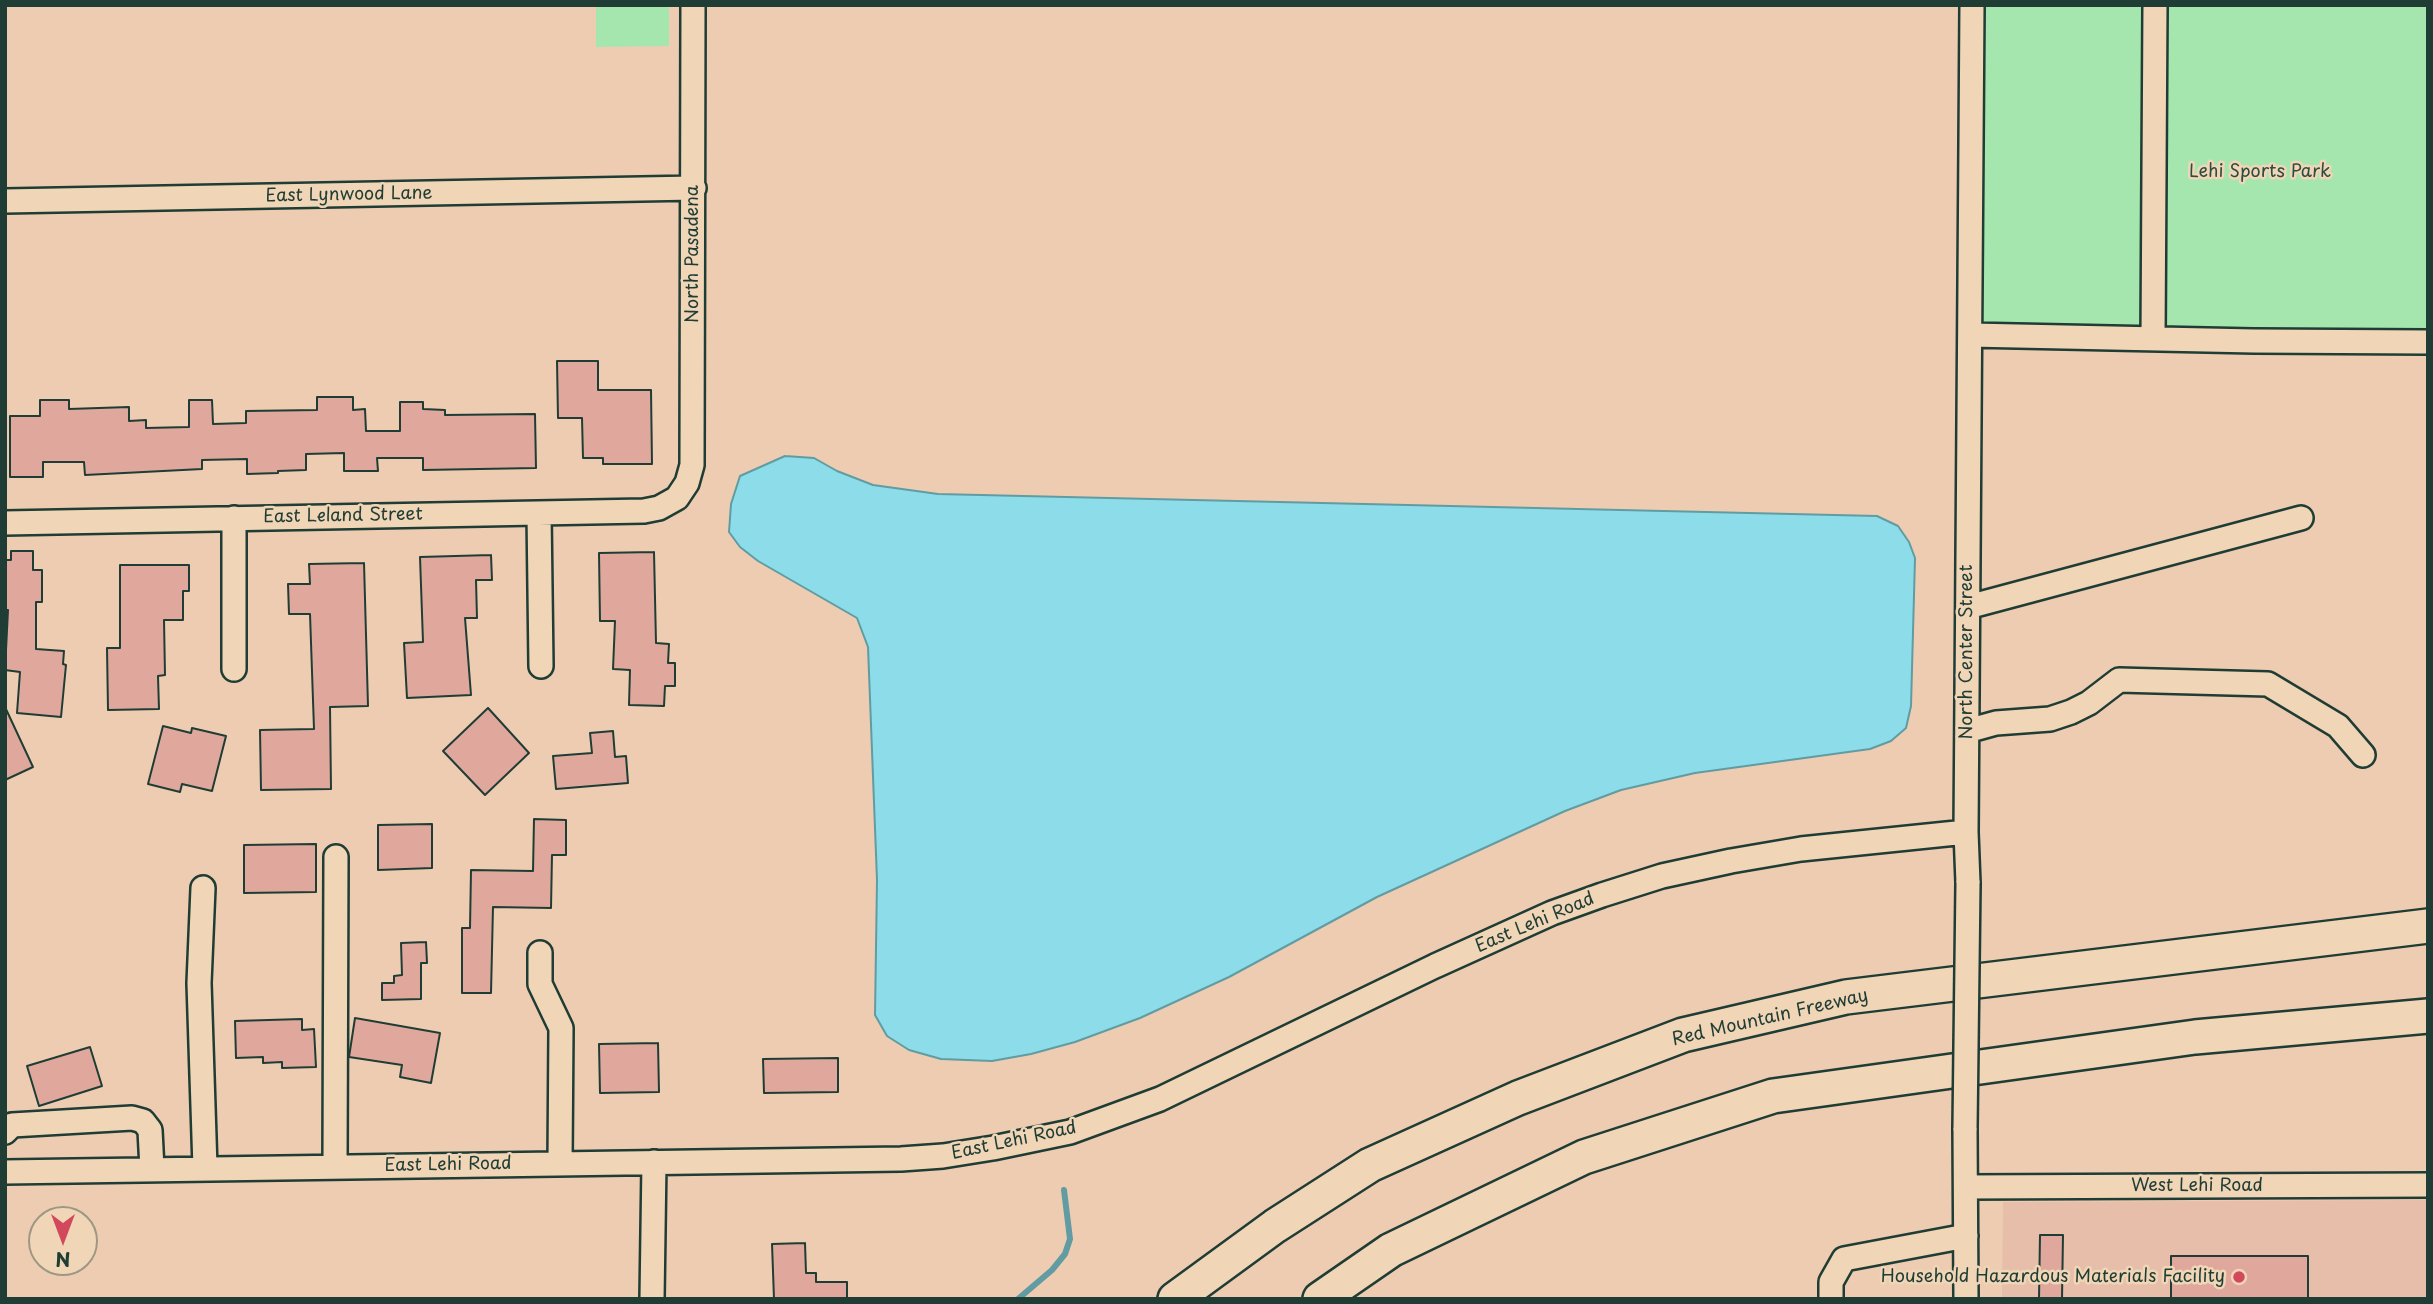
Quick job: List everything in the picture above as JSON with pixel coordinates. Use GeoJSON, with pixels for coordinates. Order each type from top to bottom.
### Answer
{"type":"FeatureCollection","features":[{"type":"Feature","properties":{"kind":"highway","name":"Red Mountain Freeway"},"geometry":{"type":"LineString","coordinates":[[1175,1299],[1275,1226],[1370,1166],[1518,1098],[1683,1035],[1846,997],[2428,926]]}},
{"type":"Feature","properties":{"kind":"highway"},"geometry":{"type":"LineString","coordinates":[[1320,1299],[1391,1250],[1584,1157],[1773,1096],[2195,1037],[2428,1016]]}},
{"type":"Feature","properties":{"kind":"street","name":"North Pasadena"},"geometry":{"type":"LineString","coordinates":[[677,498],[687,483],[692,465],[693,5]]}},
{"type":"Feature","properties":{"kind":"street","name":"North Center Street"},"geometry":{"type":"LineString","coordinates":[[1966,1299],[1966,832],[1972,5]]}},
{"type":"Feature","properties":{"kind":"street"},"geometry":{"type":"LineString","coordinates":[[2153,339],[2155,5]]}},
{"type":"Feature","properties":{"kind":"street","name":"East Lynwood Lane"},"geometry":{"type":"LineString","coordinates":[[5,201],[694,188]]}},
{"type":"Feature","properties":{"kind":"street"},"geometry":{"type":"LineString","coordinates":[[1970,335],[2428,342]]}},
{"type":"Feature","properties":{"kind":"street","name":"East Leland Street"},"geometry":{"type":"LineString","coordinates":[[5,523],[644,511],[659,508],[677,498]]}},
{"type":"Feature","properties":{"kind":"street"},"geometry":{"type":"LineString","coordinates":[[538,513],[541,666]]}},
{"type":"Feature","properties":{"kind":"street"},"geometry":{"type":"LineString","coordinates":[[234,518],[234,669]]}},
{"type":"Feature","properties":{"kind":"street"},"geometry":{"type":"LineString","coordinates":[[1968,607],[2301,518]]}},
{"type":"Feature","properties":{"kind":"street"},"geometry":{"type":"LineString","coordinates":[[1967,731],[1996,723],[2050,719],[2071,712],[2119,680],[2268,684],[2338,726],[2363,755]]}},
{"type":"Feature","properties":{"kind":"street","name":"East Lehi Road"},"geometry":{"type":"LineString","coordinates":[[5,1172],[889,1159],[943,1156],[993,1148],[1070,1132],[1160,1099],[1435,966],[1552,913],[1602,895],[1662,876],[1731,861],[1801,849],[1966,832]]}},
{"type":"Feature","properties":{"kind":"street"},"geometry":{"type":"LineString","coordinates":[[335,1167],[336,857]]}},
{"type":"Feature","properties":{"kind":"street"},"geometry":{"type":"LineString","coordinates":[[203,888],[199,983],[205,1168]]}},
{"type":"Feature","properties":{"kind":"street"},"geometry":{"type":"LineString","coordinates":[[540,953],[540,984],[561,1028],[561,1163]]}},
{"type":"Feature","properties":{"kind":"street"},"geometry":{"type":"LineString","coordinates":[[5,1132],[12,1125],[132,1118],[143,1121],[150,1130],[152,1169]]}},
{"type":"Feature","properties":{"kind":"street"},"geometry":{"type":"LineString","coordinates":[[652,1299],[654,1162]]}},
{"type":"Feature","properties":{"kind":"street","name":"West Lehi Road"},"geometry":{"type":"LineString","coordinates":[[1966,1187],[2428,1185]]}},
{"type":"Feature","properties":{"kind":"street"},"geometry":{"type":"LineString","coordinates":[[1831,1299],[1831,1282],[1844,1259],[1966,1236]]}},
{"type":"Feature","properties":{"kind":"shaded area"},"geometry":{"type":"Polygon","coordinates":[[[2428,1200],[2428,1299],[2002,1299],[2003,1202],[2428,1200]]]}},
{"type":"Feature","properties":{"kind":"green space"},"geometry":{"type":"Polygon","coordinates":[[[596,5],[669,5],[669,46],[596,47],[596,5]]]}},
{"type":"Feature","properties":{"kind":"green space","name":"Lehi Sports Park"},"geometry":{"type":"Polygon","coordinates":[[[1972,5],[2428,5],[2428,341],[1970,335],[1972,5]]]}},
{"type":"Feature","properties":{"kind":"water"},"geometry":{"type":"Polygon","coordinates":[[[785,456],[814,458],[837,471],[873,485],[938,494],[1877,516],[1898,526],[1909,542],[1915,558],[1911,706],[1906,728],[1891,741],[1870,749],[1695,773],[1621,790],[1565,811],[1377,897],[1229,977],[1140,1018],[1075,1042],[1031,1054],[992,1061],[941,1059],[909,1050],[887,1036],[875,1015],[877,880],[868,647],[857,618],[758,561],[740,547],[729,532],[731,504],[740,476],[785,456]]]}},
{"type":"Feature","properties":{"kind":"building"},"geometry":{"type":"Polygon","coordinates":[[[557,361],[598,361],[598,390],[651,390],[652,464],[603,464],[603,458],[583,458],[582,418],[558,418],[557,361]]]}},
{"type":"Feature","properties":{"kind":"building"},"geometry":{"type":"Polygon","coordinates":[[[317,397],[353,397],[353,410],[365,409],[366,431],[400,431],[400,402],[423,402],[423,409],[445,410],[445,415],[535,414],[536,468],[423,470],[423,458],[377,458],[378,471],[344,471],[344,453],[306,454],[306,470],[278,473],[247,474],[247,459],[202,460],[202,469],[85,475],[84,462],[43,462],[43,477],[10,477],[10,416],[40,416],[40,400],[69,400],[69,409],[129,407],[129,421],[146,420],[146,428],[189,427],[189,400],[212,400],[213,424],[246,423],[246,411],[317,410],[317,397]]]}},
{"type":"Feature","properties":{"kind":"building"},"geometry":{"type":"Polygon","coordinates":[[[11,551],[33,551],[33,570],[42,570],[42,602],[36,602],[36,649],[64,651],[63,664],[66,665],[61,717],[17,713],[20,672],[5,670],[8,610],[5,610],[5,560],[11,560],[11,551]]]}},
{"type":"Feature","properties":{"kind":"building"},"geometry":{"type":"Polygon","coordinates":[[[654,552],[656,643],[669,644],[668,663],[675,663],[675,686],[665,686],[664,706],[629,705],[630,670],[613,669],[615,621],[600,621],[599,553],[654,552]]]}},
{"type":"Feature","properties":{"kind":"building"},"geometry":{"type":"Polygon","coordinates":[[[491,555],[492,580],[476,580],[477,618],[465,618],[471,695],[407,698],[404,643],[423,642],[420,557],[491,555]]]}},
{"type":"Feature","properties":{"kind":"building"},"geometry":{"type":"Polygon","coordinates":[[[364,563],[368,706],[330,707],[331,789],[261,790],[260,730],[314,729],[310,614],[289,614],[288,584],[310,584],[309,564],[364,563]]]}},
{"type":"Feature","properties":{"kind":"building"},"geometry":{"type":"Polygon","coordinates":[[[120,565],[189,565],[189,591],[183,591],[183,620],[164,620],[165,675],[158,676],[159,709],[108,710],[107,648],[120,648],[120,565]]]}},
{"type":"Feature","properties":{"kind":"building"},"geometry":{"type":"Polygon","coordinates":[[[5,707],[33,767],[5,780],[5,707]]]}},
{"type":"Feature","properties":{"kind":"building"},"geometry":{"type":"Polygon","coordinates":[[[488,708],[529,753],[485,795],[443,751],[488,708]]]}},
{"type":"Feature","properties":{"kind":"building"},"geometry":{"type":"Polygon","coordinates":[[[163,726],[191,733],[192,728],[226,736],[212,791],[182,784],[180,792],[148,784],[163,726]]]}},
{"type":"Feature","properties":{"kind":"building"},"geometry":{"type":"Polygon","coordinates":[[[613,731],[615,757],[626,756],[628,783],[556,789],[553,756],[592,753],[590,733],[613,731]]]}},
{"type":"Feature","properties":{"kind":"building"},"geometry":{"type":"Polygon","coordinates":[[[534,819],[566,820],[566,855],[552,855],[551,908],[493,907],[491,993],[462,993],[462,928],[470,928],[471,870],[533,871],[534,819]]]}},
{"type":"Feature","properties":{"kind":"building"},"geometry":{"type":"Polygon","coordinates":[[[432,824],[432,868],[378,870],[378,825],[432,824]]]}},
{"type":"Feature","properties":{"kind":"building"},"geometry":{"type":"Polygon","coordinates":[[[316,844],[316,892],[244,893],[244,845],[316,844]]]}},
{"type":"Feature","properties":{"kind":"building"},"geometry":{"type":"Polygon","coordinates":[[[426,942],[427,963],[421,963],[421,999],[382,1000],[382,983],[394,983],[394,976],[402,975],[401,943],[426,942]]]}},
{"type":"Feature","properties":{"kind":"building"},"geometry":{"type":"Polygon","coordinates":[[[355,1018],[440,1033],[431,1083],[400,1077],[402,1065],[349,1057],[355,1018]]]}},
{"type":"Feature","properties":{"kind":"building"},"geometry":{"type":"Polygon","coordinates":[[[302,1019],[302,1030],[314,1029],[316,1067],[282,1068],[282,1062],[263,1063],[263,1057],[236,1058],[235,1021],[302,1019]]]}},
{"type":"Feature","properties":{"kind":"building"},"geometry":{"type":"Polygon","coordinates":[[[658,1043],[659,1092],[600,1093],[599,1044],[658,1043]]]}},
{"type":"Feature","properties":{"kind":"building"},"geometry":{"type":"Polygon","coordinates":[[[90,1047],[102,1086],[39,1106],[27,1066],[90,1047]]]}},
{"type":"Feature","properties":{"kind":"building"},"geometry":{"type":"Polygon","coordinates":[[[838,1058],[838,1092],[764,1093],[763,1059],[838,1058]]]}},
{"type":"Feature","properties":{"kind":"building"},"geometry":{"type":"Polygon","coordinates":[[[2040,1235],[2063,1235],[2062,1299],[2039,1299],[2040,1235]]]}},
{"type":"Feature","properties":{"kind":"building"},"geometry":{"type":"Polygon","coordinates":[[[805,1243],[806,1273],[816,1273],[816,1282],[847,1282],[847,1299],[774,1299],[772,1244],[805,1243]]]}},
{"type":"Feature","properties":{"kind":"building","name":"Household Hazardous Materials Facility"},"geometry":{"type":"Polygon","coordinates":[[[2171,1256],[2308,1256],[2308,1299],[2171,1299],[2171,1256]]]}},
{"type":"Feature","properties":{"kind":"waterway"},"geometry":{"type":"LineString","coordinates":[[1018,1299],[1052,1270],[1065,1254],[1070,1239],[1064,1190]]}},
{"type":"Feature","properties":{"kind":"place","name":"Household Hazardous Materials Facility"},"geometry":{"type":"Point","coordinates":[2239,1277]}}]}
